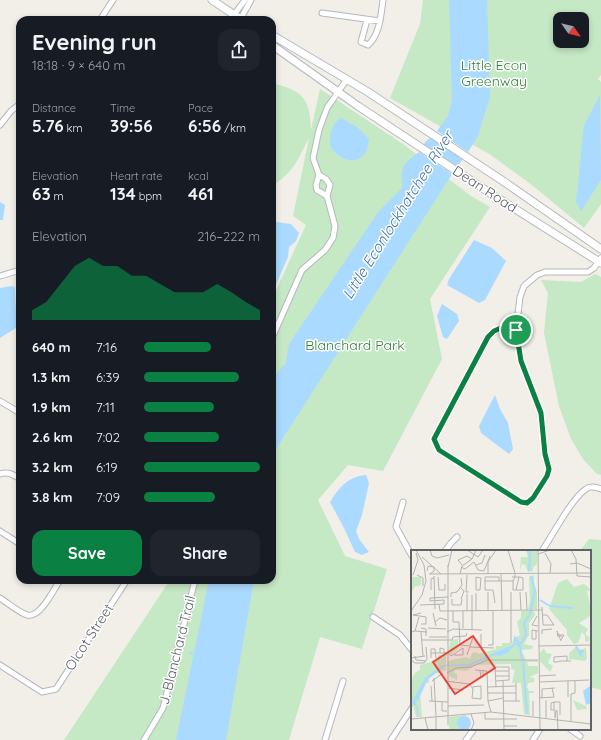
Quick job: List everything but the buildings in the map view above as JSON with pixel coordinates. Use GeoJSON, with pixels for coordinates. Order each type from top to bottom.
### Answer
{"type":"FeatureCollection","features":[{"type":"Feature","properties":{"kind":"main road"},"geometry":{"type":"LineString","coordinates":[[212,0],[234,16]]}},
{"type":"Feature","properties":{"kind":"main road","name":"Dean Road"},"geometry":{"type":"LineString","coordinates":[[276,37],[422,127],[601,249]]}},
{"type":"Feature","properties":{"kind":"main road","name":"Dean Road"},"geometry":{"type":"LineString","coordinates":[[276,47],[338,92],[412,142],[600,261]]}},
{"type":"Feature","properties":{"kind":"street"},"geometry":{"type":"LineString","coordinates":[[103,16],[113,0]]}},
{"type":"Feature","properties":{"kind":"street"},"geometry":{"type":"LineString","coordinates":[[239,16],[245,0]]}},
{"type":"Feature","properties":{"kind":"street"},"geometry":{"type":"LineString","coordinates":[[240,16],[251,0]]}},
{"type":"Feature","properties":{"kind":"street"},"geometry":{"type":"LineString","coordinates":[[367,20],[361,42],[368,45],[373,41],[380,21],[383,0]]}},
{"type":"Feature","properties":{"kind":"street"},"geometry":{"type":"LineString","coordinates":[[322,13],[380,21]]}},
{"type":"Feature","properties":{"kind":"street"},"geometry":{"type":"LineString","coordinates":[[327,196],[330,188],[328,182],[319,175],[313,158],[319,130],[327,108],[346,79]]}},
{"type":"Feature","properties":{"kind":"street"},"geometry":{"type":"LineString","coordinates":[[0,125],[16,107]]}},
{"type":"Feature","properties":{"kind":"street"},"geometry":{"type":"LineString","coordinates":[[276,329],[302,270],[325,250],[333,238],[335,220],[327,196],[318,190],[316,185],[319,175]]}},
{"type":"Feature","properties":{"kind":"street"},"geometry":{"type":"LineString","coordinates":[[516,330],[501,328],[494,331],[488,337],[434,439],[439,450],[521,502],[527,503],[533,498],[547,476],[549,469],[545,454],[541,413],[521,361],[516,330],[520,297],[524,286],[529,279],[545,272],[588,272],[600,261]]}},
{"type":"Feature","properties":{"kind":"street"},"geometry":{"type":"LineString","coordinates":[[0,276],[16,271]]}},
{"type":"Feature","properties":{"kind":"street"},"geometry":{"type":"LineString","coordinates":[[0,401],[16,411]]}},
{"type":"Feature","properties":{"kind":"street"},"geometry":{"type":"LineString","coordinates":[[0,474],[4,472],[16,476]]}},
{"type":"Feature","properties":{"kind":"street"},"geometry":{"type":"LineString","coordinates":[[543,550],[578,496],[587,488],[595,487],[601,489]]}},
{"type":"Feature","properties":{"kind":"street"},"geometry":{"type":"LineString","coordinates":[[403,502],[396,527],[411,554]]}},
{"type":"Feature","properties":{"kind":"street"},"geometry":{"type":"LineString","coordinates":[[0,531],[16,541]]}},
{"type":"Feature","properties":{"kind":"street"},"geometry":{"type":"LineString","coordinates":[[446,550],[457,537]]}},
{"type":"Feature","properties":{"kind":"street"},"geometry":{"type":"LineString","coordinates":[[0,598],[27,615],[33,615],[39,612],[57,584]]}},
{"type":"Feature","properties":{"kind":"street","name":"Olcot Street"},"geometry":{"type":"LineString","coordinates":[[0,665],[42,692],[56,689],[124,584]]}},
{"type":"Feature","properties":{"kind":"street","name":"J. Blanchard Trail"},"geometry":{"type":"LineString","coordinates":[[144,740],[158,718],[165,702],[194,584]]}},
{"type":"Feature","properties":{"kind":"street"},"geometry":{"type":"LineString","coordinates":[[374,617],[400,635],[411,649]]}},
{"type":"Feature","properties":{"kind":"street"},"geometry":{"type":"LineString","coordinates":[[325,740],[343,681]]}},
{"type":"Feature","properties":{"kind":"street"},"geometry":{"type":"LineString","coordinates":[[391,740],[411,710]]}},
{"type":"Feature","properties":{"kind":"street"},"geometry":{"type":"LineString","coordinates":[[466,740],[473,730]]}},
{"type":"Feature","properties":{"kind":"street"},"geometry":{"type":"LineString","coordinates":[[533,740],[539,730]]}},
{"type":"Feature","properties":{"kind":"street"},"geometry":{"type":"LineString","coordinates":[[571,730],[580,736]]}},
{"type":"Feature","properties":{"kind":"green space","name":"Little Econ Greenway"},"geometry":{"type":"Polygon","coordinates":[[[423,0],[601,0],[601,75],[598,79],[601,82],[601,204],[584,228],[532,185],[491,155],[390,98],[420,24],[423,0]]]}},
{"type":"Feature","properties":{"kind":"green space","name":"Blanchard Park"},"geometry":{"type":"Polygon","coordinates":[[[276,84],[291,89],[303,98],[309,110],[311,130],[320,89],[403,144],[471,196],[490,207],[430,299],[442,359],[383,471],[348,465],[318,500],[345,556],[387,569],[362,649],[320,637],[289,740],[64,740],[167,584],[276,584],[276,290],[306,225],[293,216],[309,138],[295,165],[286,176],[276,183],[276,84]]]}},
{"type":"Feature","properties":{"kind":"green space"},"geometry":{"type":"Polygon","coordinates":[[[595,274],[601,277],[601,475],[597,474],[583,459],[571,439],[559,406],[544,333],[548,293],[541,280],[581,282],[595,274]]]}},
{"type":"Feature","properties":{"kind":"green space"},"geometry":{"type":"Polygon","coordinates":[[[589,539],[601,540],[601,690],[591,687],[591,550],[581,550],[589,539]]]}},
{"type":"Feature","properties":{"kind":"water"},"geometry":{"type":"Polygon","coordinates":[[[449,0],[487,0],[490,97],[478,136],[468,152],[437,131],[448,116],[452,101],[449,0]]]}},
{"type":"Feature","properties":{"kind":"water"},"geometry":{"type":"Polygon","coordinates":[[[600,95],[601,180],[581,211],[576,202],[584,125],[600,95]]]}},
{"type":"Feature","properties":{"kind":"water"},"geometry":{"type":"Polygon","coordinates":[[[341,118],[357,127],[369,139],[368,148],[364,154],[354,160],[347,160],[341,157],[335,153],[330,146],[333,127],[341,118]]]}},
{"type":"Feature","properties":{"kind":"water"},"geometry":{"type":"Polygon","coordinates":[[[434,135],[465,156],[455,170],[422,148],[425,142],[434,135]]]}},
{"type":"Feature","properties":{"kind":"water","name":"Little Econlockhatchee River"},"geometry":{"type":"Polygon","coordinates":[[[419,152],[452,174],[276,449],[276,374],[286,363],[289,344],[379,211],[402,188],[402,170],[405,163],[419,152]]]}},
{"type":"Feature","properties":{"kind":"water"},"geometry":{"type":"Polygon","coordinates":[[[0,202],[5,205],[3,220],[0,220],[0,202]]]}},
{"type":"Feature","properties":{"kind":"water"},"geometry":{"type":"Polygon","coordinates":[[[276,222],[291,224],[299,233],[296,241],[289,247],[288,257],[276,285],[276,222]]]}},
{"type":"Feature","properties":{"kind":"water"},"geometry":{"type":"Polygon","coordinates":[[[474,240],[492,248],[506,261],[485,300],[479,303],[447,285],[449,279],[474,240]]]}},
{"type":"Feature","properties":{"kind":"water"},"geometry":{"type":"Polygon","coordinates":[[[11,286],[15,287],[16,328],[0,338],[0,288],[11,286]]]}},
{"type":"Feature","properties":{"kind":"water"},"geometry":{"type":"Polygon","coordinates":[[[442,304],[457,314],[459,321],[447,339],[443,337],[437,316],[442,304]]]}},
{"type":"Feature","properties":{"kind":"water"},"geometry":{"type":"Polygon","coordinates":[[[495,395],[500,409],[508,423],[513,449],[509,454],[481,433],[479,426],[495,395]]]}},
{"type":"Feature","properties":{"kind":"water"},"geometry":{"type":"Polygon","coordinates":[[[366,475],[369,483],[362,515],[356,531],[359,539],[369,552],[362,555],[355,552],[330,502],[337,492],[349,480],[366,475]]]}},
{"type":"Feature","properties":{"kind":"water"},"geometry":{"type":"Polygon","coordinates":[[[208,584],[253,584],[226,740],[176,740],[208,584]]]}},
{"type":"Feature","properties":{"kind":"waterway"},"geometry":{"type":"LineString","coordinates":[[190,653],[196,655]]}},
{"type":"Feature","properties":{"kind":"route"},"geometry":{"type":"LineString","coordinates":[[501,328],[516,330],[521,361],[541,413],[544,427],[545,454],[549,469],[547,476],[533,498],[527,503],[521,502],[439,450],[434,439],[488,337],[494,331],[501,328]]}}]}
